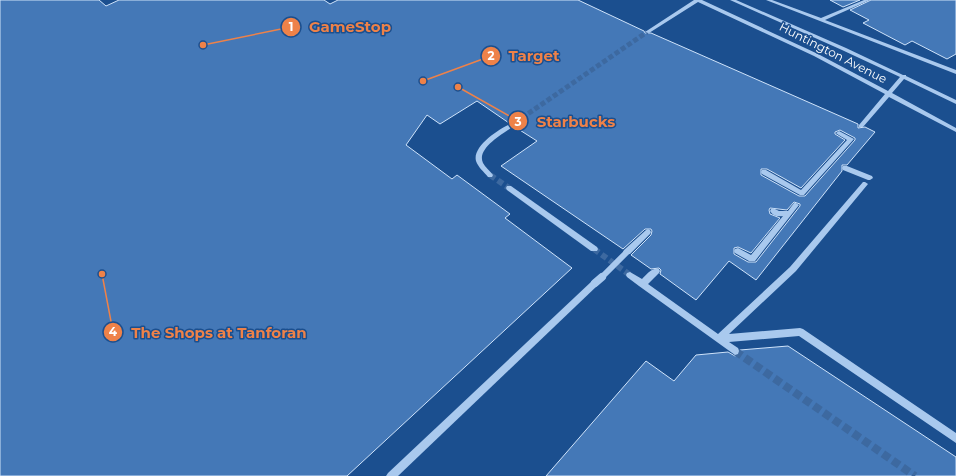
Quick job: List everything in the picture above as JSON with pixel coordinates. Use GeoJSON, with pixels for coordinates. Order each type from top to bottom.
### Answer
{"type":"FeatureCollection","features":[{"type":"Feature","properties":{"kind":"street"},"geometry":{"type":"LineString","coordinates":[[647,32],[697,0]]}},
{"type":"Feature","properties":{"kind":"street","name":"Huntington Avenue"},"geometry":{"type":"LineString","coordinates":[[697,0],[780,37],[956,130]]}},
{"type":"Feature","properties":{"kind":"street","name":"Huntington Avenue"},"geometry":{"type":"LineString","coordinates":[[732,0],[904,76],[956,102]]}},
{"type":"Feature","properties":{"kind":"street"},"geometry":{"type":"LineString","coordinates":[[768,0],[956,72]]}},
{"type":"Feature","properties":{"kind":"street"},"geometry":{"type":"LineString","coordinates":[[821,20],[868,0]]}},
{"type":"Feature","properties":{"kind":"street"},"geometry":{"type":"LineString","coordinates":[[861,126],[904,76]]}},
{"type":"Feature","properties":{"kind":"street"},"geometry":{"type":"LineString","coordinates":[[490,175],[479,160],[479,153],[485,145],[512,125]]}},
{"type":"Feature","properties":{"kind":"street"},"geometry":{"type":"LineString","coordinates":[[764,172],[802,193],[851,139],[839,133]]}},
{"type":"Feature","properties":{"kind":"street"},"geometry":{"type":"LineString","coordinates":[[719,339],[792,269],[867,181],[845,168]]}},
{"type":"Feature","properties":{"kind":"street"},"geometry":{"type":"LineString","coordinates":[[509,188],[594,250]]}},
{"type":"Feature","properties":{"kind":"street"},"geometry":{"type":"LineString","coordinates":[[738,251],[752,258],[796,205]]}},
{"type":"Feature","properties":{"kind":"street"},"geometry":{"type":"LineString","coordinates":[[773,211],[778,214],[789,213]]}},
{"type":"Feature","properties":{"kind":"street"},"geometry":{"type":"LineString","coordinates":[[390,476],[648,232]]}},
{"type":"Feature","properties":{"kind":"street"},"geometry":{"type":"LineString","coordinates":[[642,284],[656,271]]}},
{"type":"Feature","properties":{"kind":"street"},"geometry":{"type":"LineString","coordinates":[[630,275],[735,351]]}},
{"type":"Feature","properties":{"kind":"street"},"geometry":{"type":"LineString","coordinates":[[719,339],[800,332],[956,438]]}},
{"type":"Feature","properties":{"kind":"building"},"geometry":{"type":"Polygon","coordinates":[[[0,0],[99,0],[106,6],[119,0],[324,0],[330,4],[338,0],[578,0],[644,31],[645,33],[651,33],[858,124],[858,128],[865,127],[875,132],[847,165],[842,165],[842,171],[756,280],[729,261],[696,300],[660,274],[661,270],[659,268],[651,269],[631,255],[651,235],[651,229],[645,229],[623,249],[501,166],[537,141],[515,127],[515,123],[509,123],[477,101],[440,124],[427,115],[406,145],[452,179],[457,175],[510,214],[505,218],[572,268],[347,476],[0,476],[0,0]],[[840,130],[835,132],[835,134],[845,140],[801,188],[767,169],[761,169],[761,175],[799,196],[805,196],[855,140],[855,138],[840,130]],[[794,202],[787,210],[770,208],[770,214],[780,218],[751,253],[738,247],[734,248],[734,254],[748,262],[756,262],[800,206],[800,204],[794,202]]]}},
{"type":"Feature","properties":{"kind":"building"},"geometry":{"type":"Polygon","coordinates":[[[830,0],[860,0],[843,7],[830,0]]]}},
{"type":"Feature","properties":{"kind":"building"},"geometry":{"type":"Polygon","coordinates":[[[871,0],[956,0],[956,54],[947,59],[912,41],[905,45],[863,23],[869,20],[850,10],[871,0]]]}},
{"type":"Feature","properties":{"kind":"building"},"geometry":{"type":"Polygon","coordinates":[[[788,346],[956,457],[956,476],[546,476],[646,361],[674,381],[696,355],[728,352],[735,356],[739,354],[740,350],[788,346]]]}},
{"type":"Feature","properties":{"kind":"tunnel"},"geometry":{"type":"LineString","coordinates":[[516,122],[647,32]]}},
{"type":"Feature","properties":{"kind":"tunnel"},"geometry":{"type":"LineString","coordinates":[[512,125],[518,121]]}},
{"type":"Feature","properties":{"kind":"tunnel"},"geometry":{"type":"LineString","coordinates":[[490,175],[509,188]]}},
{"type":"Feature","properties":{"kind":"tunnel"},"geometry":{"type":"LineString","coordinates":[[594,249],[630,275]]}},
{"type":"Feature","properties":{"kind":"tunnel"},"geometry":{"type":"LineString","coordinates":[[735,351],[915,476]]}},
{"type":"Feature","properties":{"kind":"place","name":"GameStop"},"geometry":{"type":"Point","coordinates":[203,45]}},
{"type":"Feature","properties":{"kind":"place","name":"Target"},"geometry":{"type":"Point","coordinates":[423,81]}},
{"type":"Feature","properties":{"kind":"place","name":"Starbucks"},"geometry":{"type":"Point","coordinates":[458,87]}},
{"type":"Feature","properties":{"kind":"place","name":"The Shops at Tanforan"},"geometry":{"type":"Point","coordinates":[102,274]}}]}
